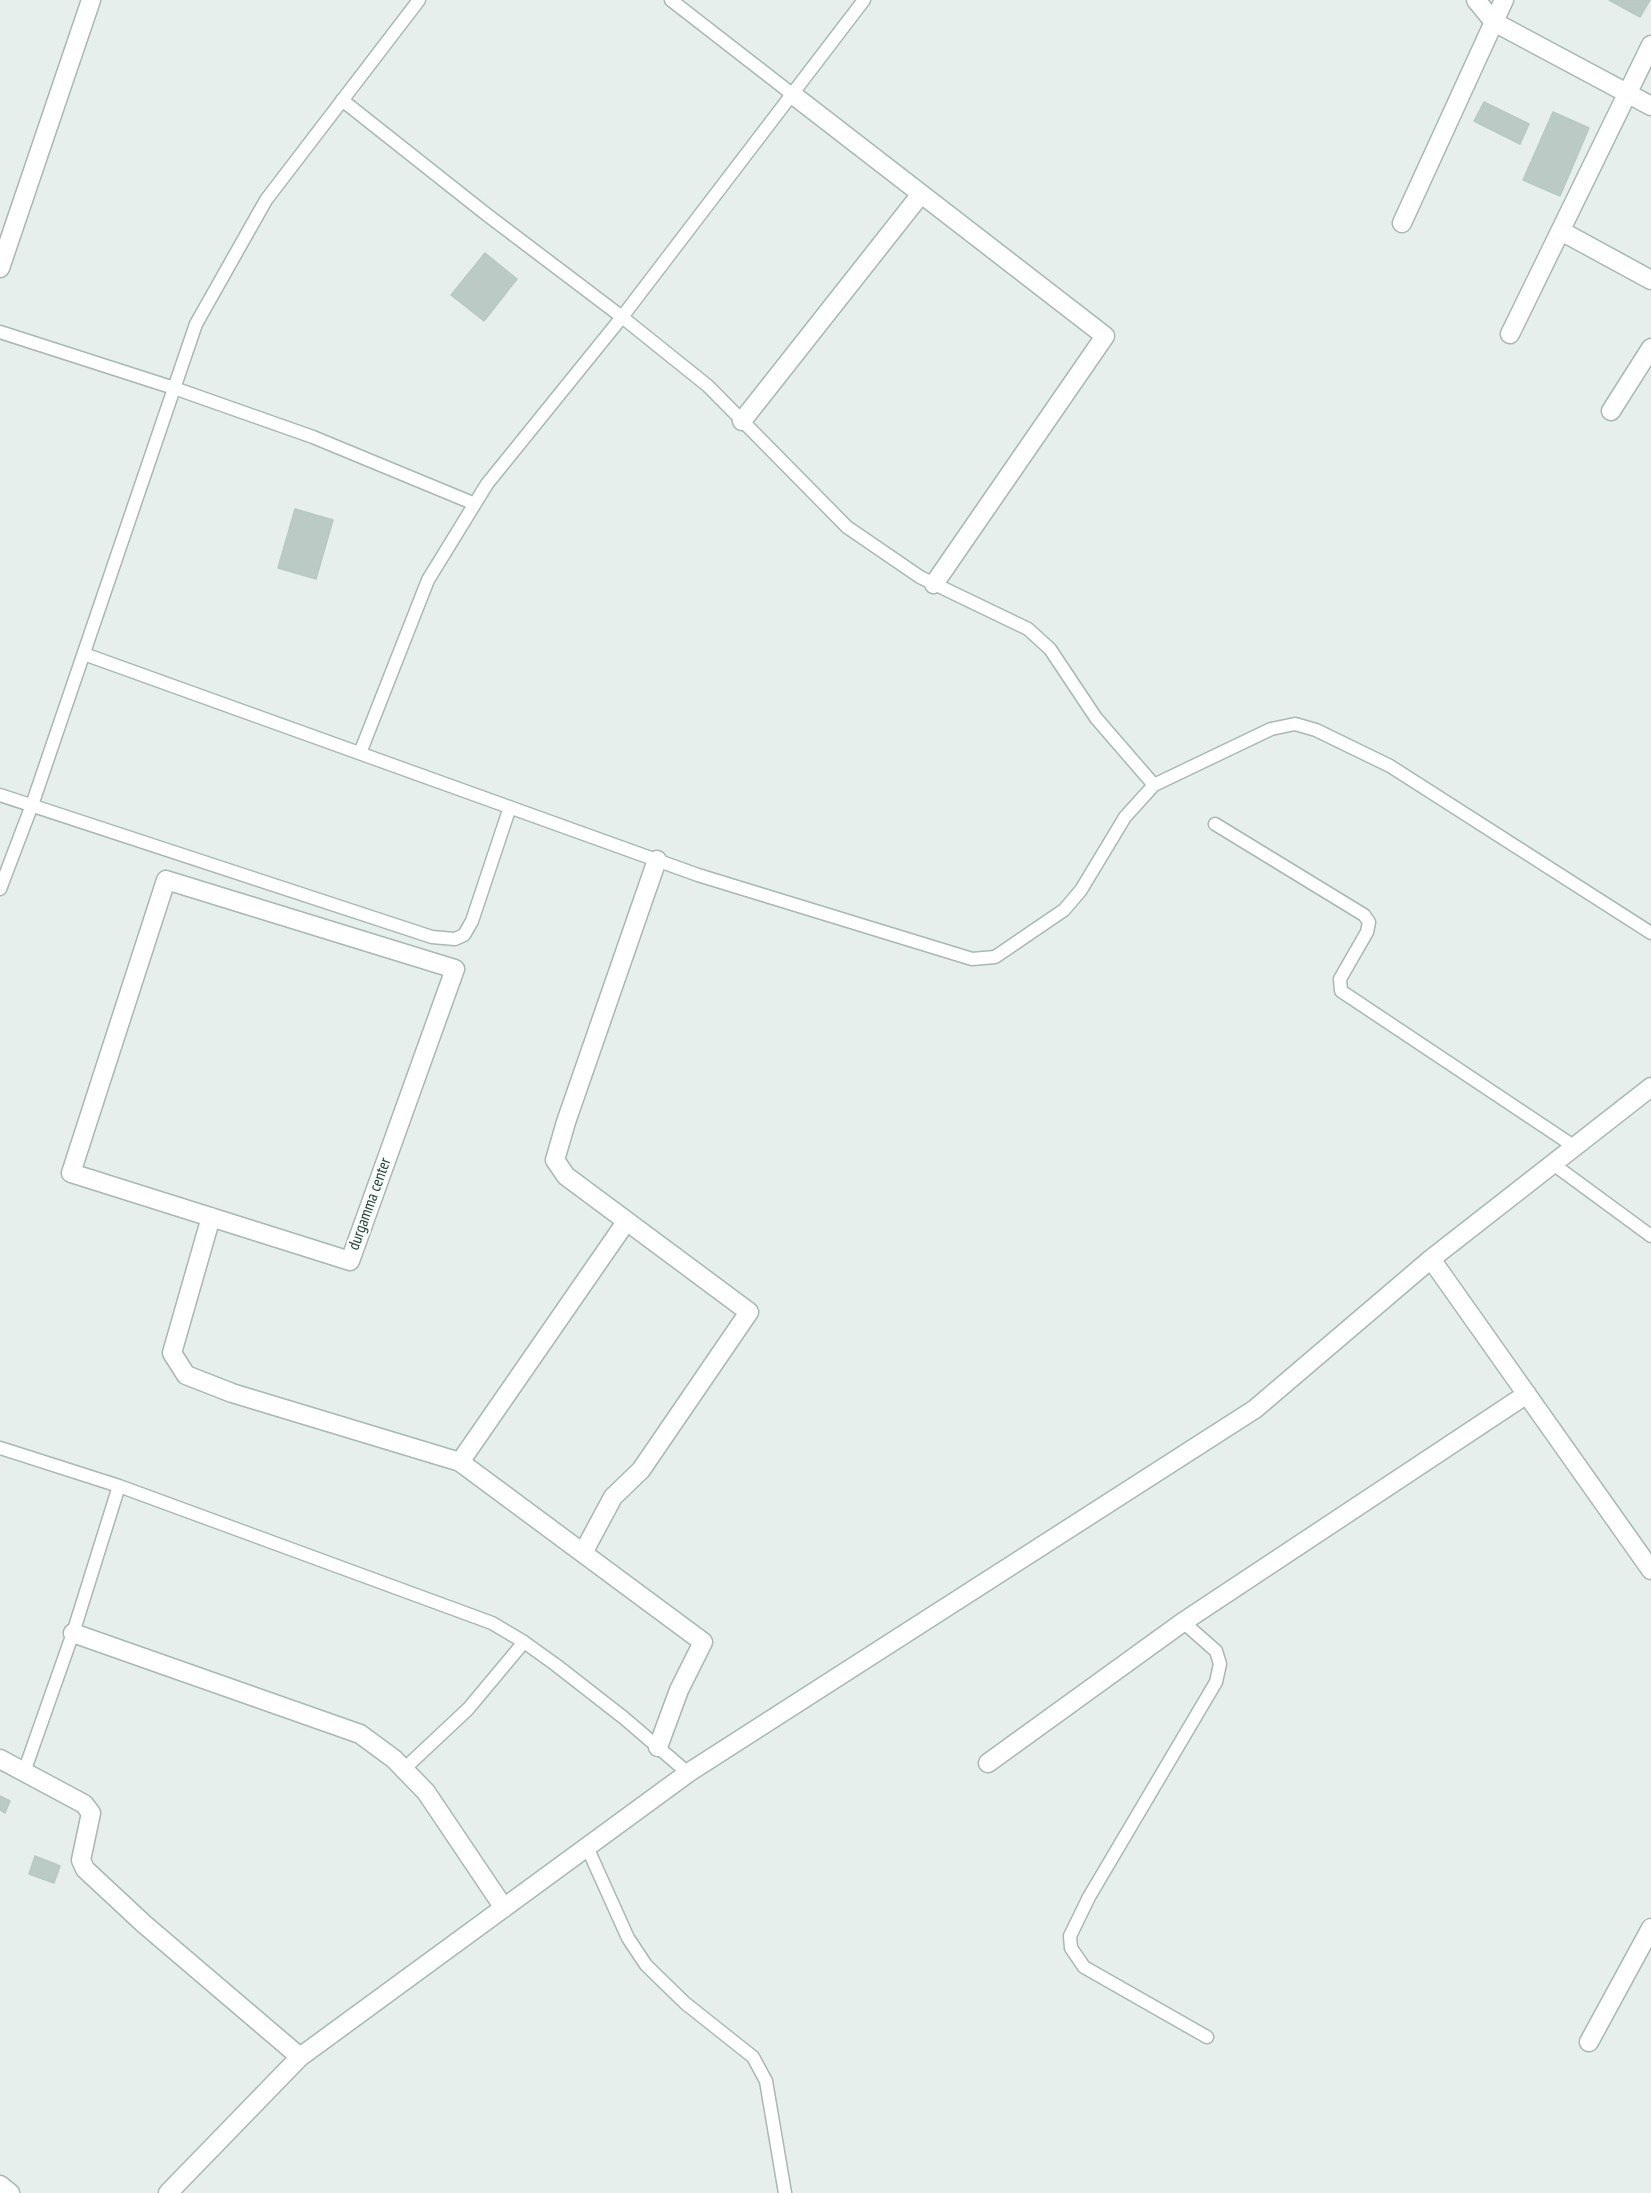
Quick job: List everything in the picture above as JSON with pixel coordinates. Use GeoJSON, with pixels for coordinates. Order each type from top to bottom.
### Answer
{"type":"FeatureCollection","features":[{"type":"Feature","properties":{"kind":"street"},"geometry":{"type":"LineString","coordinates":[[0,268],[91,0]]}},
{"type":"Feature","properties":{"kind":"street"},"geometry":{"type":"LineString","coordinates":[[1476,0],[1494,21],[1651,106]]}},
{"type":"Feature","properties":{"kind":"street"},"geometry":{"type":"LineString","coordinates":[[1402,223],[1504,0]]}},
{"type":"Feature","properties":{"kind":"street"},"geometry":{"type":"LineString","coordinates":[[1510,334],[1651,45]]}},
{"type":"Feature","properties":{"kind":"street"},"geometry":{"type":"LineString","coordinates":[[792,94],[1105,336],[934,584]]}},
{"type":"Feature","properties":{"kind":"street"},"geometry":{"type":"LineString","coordinates":[[742,421],[921,194]]}},
{"type":"Feature","properties":{"kind":"street"},"geometry":{"type":"LineString","coordinates":[[1561,231],[1651,280]]}},
{"type":"Feature","properties":{"kind":"street"},"geometry":{"type":"LineString","coordinates":[[1611,411],[1651,348]]}},
{"type":"Feature","properties":{"kind":"street"},"geometry":{"type":"LineString","coordinates":[[583,1553],[613,1497],[641,1470],[749,1312],[566,1176],[555,1160],[566,1122],[657,860]]}},
{"type":"Feature","properties":{"kind":"street","name":"durgamma center"},"geometry":{"type":"LineString","coordinates":[[166,880],[455,969],[350,1261],[211,1217],[71,1173],[166,880]]}},
{"type":"Feature","properties":{"kind":"street"},"geometry":{"type":"LineString","coordinates":[[168,2193],[300,2057],[688,1773],[1255,1409],[1431,1260],[1651,1087]]}},
{"type":"Feature","properties":{"kind":"street"},"geometry":{"type":"LineString","coordinates":[[211,1217],[172,1353],[186,1375],[232,1393],[460,1462],[703,1642],[679,1690],[658,1747]]}},
{"type":"Feature","properties":{"kind":"street"},"geometry":{"type":"LineString","coordinates":[[460,1462],[626,1222]]}},
{"type":"Feature","properties":{"kind":"street"},"geometry":{"type":"LineString","coordinates":[[1431,1260],[1651,1570]]}},
{"type":"Feature","properties":{"kind":"street"},"geometry":{"type":"LineString","coordinates":[[988,1763],[1183,1622],[1527,1394]]}},
{"type":"Feature","properties":{"kind":"street"},"geometry":{"type":"LineString","coordinates":[[73,1633],[360,1734],[394,1759],[426,1792],[504,1908]]}},
{"type":"Feature","properties":{"kind":"street"},"geometry":{"type":"LineString","coordinates":[[0,1759],[84,1804],[91,1813],[81,1860],[85,1869],[144,1923],[300,2057]]}},
{"type":"Feature","properties":{"kind":"street"},"geometry":{"type":"LineString","coordinates":[[1589,2042],[1651,1928]]}},
{"type":"Feature","properties":{"kind":"street"},"geometry":{"type":"LineString","coordinates":[[0,2185],[10,2193]]}},
{"type":"Feature","properties":{"kind":"lane"},"geometry":{"type":"LineString","coordinates":[[0,889],[32,805],[196,324],[266,200],[418,0]]}},
{"type":"Feature","properties":{"kind":"lane"},"geometry":{"type":"LineString","coordinates":[[671,0],[792,94]]}},
{"type":"Feature","properties":{"kind":"lane"},"geometry":{"type":"LineString","coordinates":[[360,753],[428,580],[487,484],[622,317],[864,0]]}},
{"type":"Feature","properties":{"kind":"lane"},"geometry":{"type":"LineString","coordinates":[[342,100],[708,386],[847,526],[921,577],[1028,629],[1050,649],[1096,718],[1155,785]]}},
{"type":"Feature","properties":{"kind":"lane"},"geometry":{"type":"LineString","coordinates":[[0,332],[174,388],[313,437],[475,504]]}},
{"type":"Feature","properties":{"kind":"lane"},"geometry":{"type":"LineString","coordinates":[[84,654],[698,875],[972,959],[995,957],[1064,910],[1080,890],[1125,817],[1155,785],[1271,729],[1296,724],[1316,730],[1390,766],[1651,933]]}},
{"type":"Feature","properties":{"kind":"lane"},"geometry":{"type":"LineString","coordinates":[[0,795],[432,937],[455,939],[464,935],[472,921],[510,807]]}},
{"type":"Feature","properties":{"kind":"lane"},"geometry":{"type":"LineString","coordinates":[[1215,824],[1364,915],[1369,922],[1367,932],[1340,979],[1341,991],[1575,1147]]}},
{"type":"Feature","properties":{"kind":"lane"},"geometry":{"type":"LineString","coordinates":[[1553,1164],[1651,1236]]}},
{"type":"Feature","properties":{"kind":"lane"},"geometry":{"type":"LineString","coordinates":[[0,1448],[119,1486],[492,1623],[524,1642],[624,1718],[688,1773]]}},
{"type":"Feature","properties":{"kind":"lane"},"geometry":{"type":"LineString","coordinates":[[24,1772],[73,1633],[119,1486]]}},
{"type":"Feature","properties":{"kind":"lane"},"geometry":{"type":"LineString","coordinates":[[1183,1622],[1216,1651],[1220,1664],[1216,1682],[1089,1898],[1070,1936],[1071,1948],[1084,1967],[1207,2037]]}},
{"type":"Feature","properties":{"kind":"lane"},"geometry":{"type":"LineString","coordinates":[[404,1768],[468,1708],[524,1642]]}},
{"type":"Feature","properties":{"kind":"lane"},"geometry":{"type":"LineString","coordinates":[[587,1847],[628,1938],[646,1965],[685,2003],[753,2057],[766,2081],[785,2193]]}},
{"type":"Feature","properties":{"kind":"building"},"geometry":{"type":"Polygon","coordinates":[[[1609,0],[1650,0],[1640,17],[1609,0]]]}},
{"type":"Feature","properties":{"kind":"building"},"geometry":{"type":"Polygon","coordinates":[[[1484,102],[1529,124],[1520,144],[1474,121],[1484,102]]]}},
{"type":"Feature","properties":{"kind":"building"},"geometry":{"type":"Polygon","coordinates":[[[1553,112],[1589,128],[1560,196],[1523,180],[1553,112]]]}},
{"type":"Feature","properties":{"kind":"building"},"geometry":{"type":"Polygon","coordinates":[[[485,253],[517,279],[484,321],[451,295],[485,253]]]}},
{"type":"Feature","properties":{"kind":"building"},"geometry":{"type":"Polygon","coordinates":[[[295,509],[333,520],[316,579],[278,568],[295,509]]]}},
{"type":"Feature","properties":{"kind":"building"},"geometry":{"type":"Polygon","coordinates":[[[0,1796],[10,1801],[5,1813],[0,1810],[0,1796]]]}},
{"type":"Feature","properties":{"kind":"building"},"geometry":{"type":"Polygon","coordinates":[[[35,1856],[60,1866],[54,1883],[29,1874],[35,1856]]]}}]}
